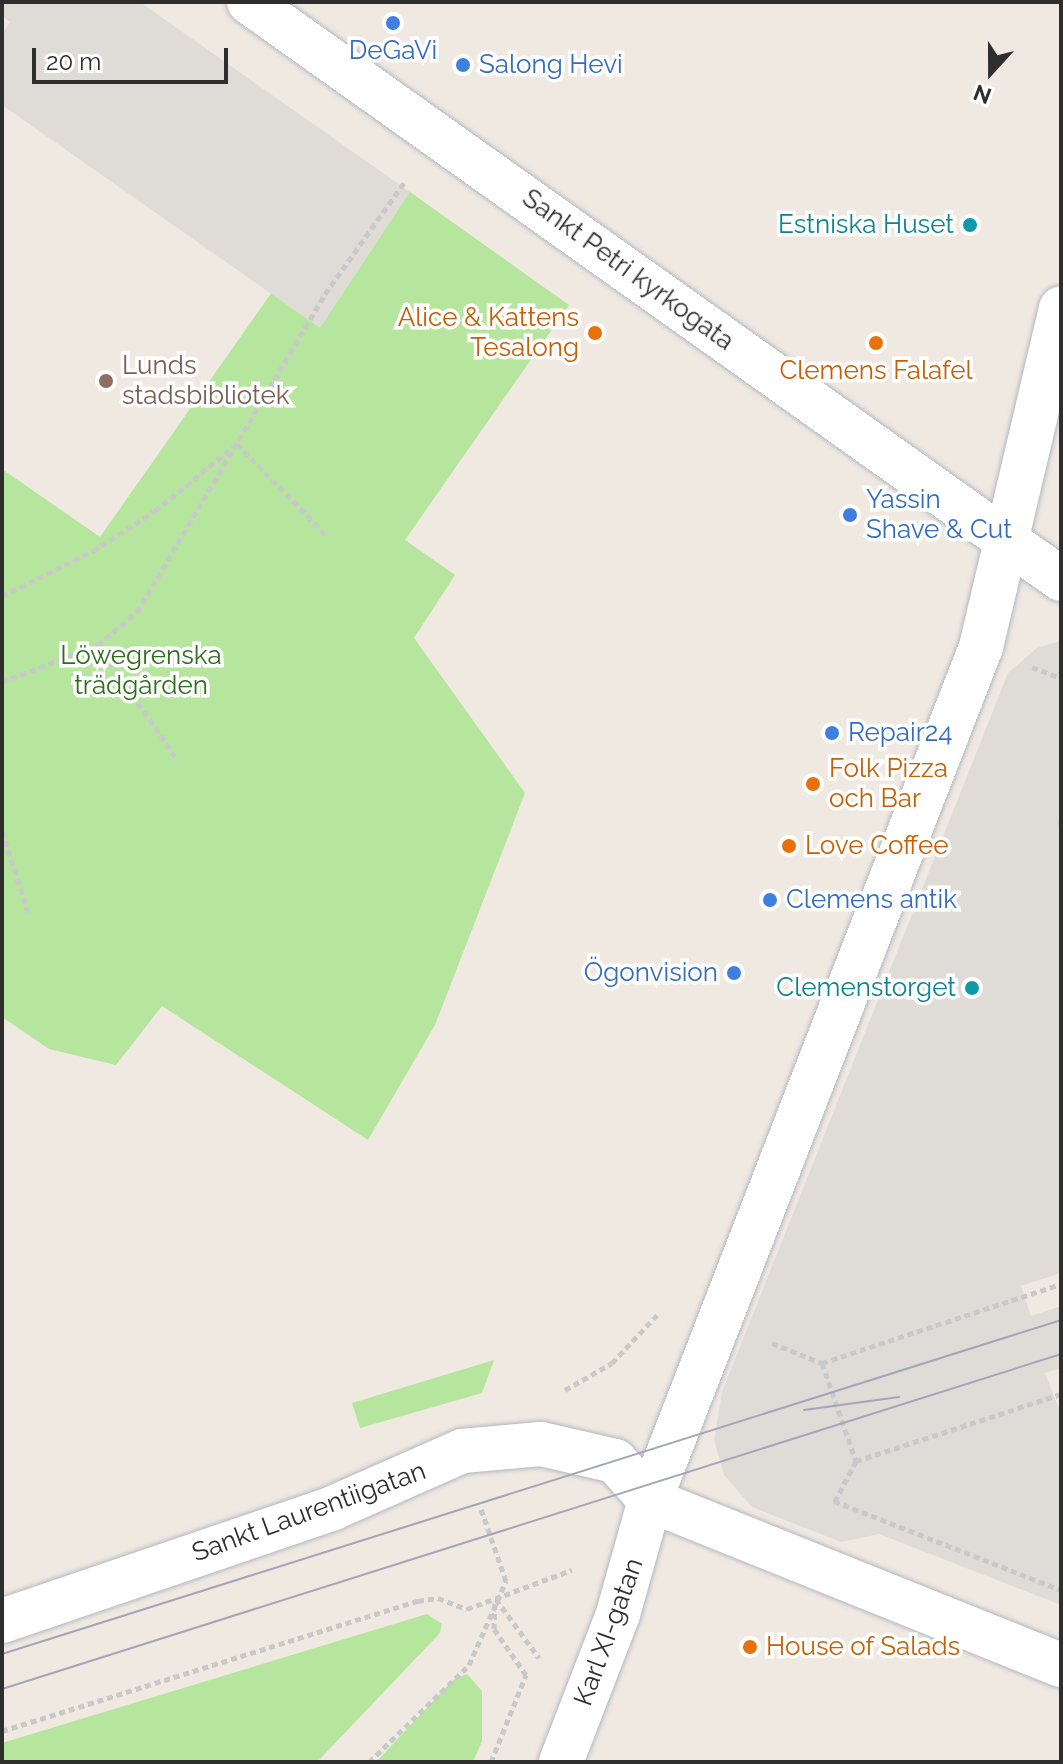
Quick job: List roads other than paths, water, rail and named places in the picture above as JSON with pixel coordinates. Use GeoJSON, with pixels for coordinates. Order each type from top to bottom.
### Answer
{"type":"FeatureCollection","features":[{"type":"Feature","properties":{"kind":"street","name":"Sankt Petri kyrkogata"},"geometry":{"type":"LineString","coordinates":[[249,2],[1005,541]]}},
{"type":"Feature","properties":{"kind":"street"},"geometry":{"type":"LineString","coordinates":[[1061,308],[981,647],[650,1500],[1061,1665]]}},
{"type":"Feature","properties":{"kind":"street"},"geometry":{"type":"LineString","coordinates":[[1005,541],[1061,579]]}},
{"type":"Feature","properties":{"kind":"street","name":"Sankt Laurentiigatan"},"geometry":{"type":"LineString","coordinates":[[2,1621],[333,1508],[462,1451],[541,1444],[615,1461],[650,1500]]}},
{"type":"Feature","properties":{"kind":"street","name":"Karl XI-gatan"},"geometry":{"type":"LineString","coordinates":[[561,1762],[636,1561],[650,1500]]}},
{"type":"Feature","properties":{"kind":"tram line"},"geometry":{"type":"LineString","coordinates":[[2,1654],[1061,1320]]}},
{"type":"Feature","properties":{"kind":"tram line"},"geometry":{"type":"LineString","coordinates":[[2,1689],[1061,1354]]}},
{"type":"Feature","properties":{"kind":"tram line"},"geometry":{"type":"LineString","coordinates":[[804,1410],[899,1397]]}},
{"type":"Feature","properties":{"kind":"place","name":"DeGaVi"},"geometry":{"type":"Point","coordinates":[393,23]}},
{"type":"Feature","properties":{"kind":"place","name":"Salong Hevi"},"geometry":{"type":"Point","coordinates":[463,65]}},
{"type":"Feature","properties":{"kind":"place","name":"Estniska Huset"},"geometry":{"type":"Point","coordinates":[970,225]}},
{"type":"Feature","properties":{"kind":"place","name":"Alice & Kattens Tesalong"},"geometry":{"type":"Point","coordinates":[595,333]}},
{"type":"Feature","properties":{"kind":"place","name":"Clemens Falafel"},"geometry":{"type":"Point","coordinates":[876,343]}},
{"type":"Feature","properties":{"kind":"place","name":"Lunds stadsbibliotek"},"geometry":{"type":"Point","coordinates":[106,381]}},
{"type":"Feature","properties":{"kind":"place","name":"Yassin Shave & Cut"},"geometry":{"type":"Point","coordinates":[850,515]}},
{"type":"Feature","properties":{"kind":"place","name":"Repair24"},"geometry":{"type":"Point","coordinates":[832,733]}},
{"type":"Feature","properties":{"kind":"place","name":"Folk Pizza och Bar"},"geometry":{"type":"Point","coordinates":[813,784]}},
{"type":"Feature","properties":{"kind":"place","name":"Love Coffee"},"geometry":{"type":"Point","coordinates":[789,846]}},
{"type":"Feature","properties":{"kind":"place","name":"Clemens antik"},"geometry":{"type":"Point","coordinates":[770,900]}},
{"type":"Feature","properties":{"kind":"place","name":"Ögonvision"},"geometry":{"type":"Point","coordinates":[734,973]}},
{"type":"Feature","properties":{"kind":"place","name":"Clemenstorget"},"geometry":{"type":"Point","coordinates":[972,988]}},
{"type":"Feature","properties":{"kind":"place","name":"House of Salads"},"geometry":{"type":"Point","coordinates":[750,1647]}},
{"type":"Feature","properties":{"kind":"park label","name":"Löwegrenska trädgården"},"geometry":{"type":"Point","coordinates":[141,671]}}]}
